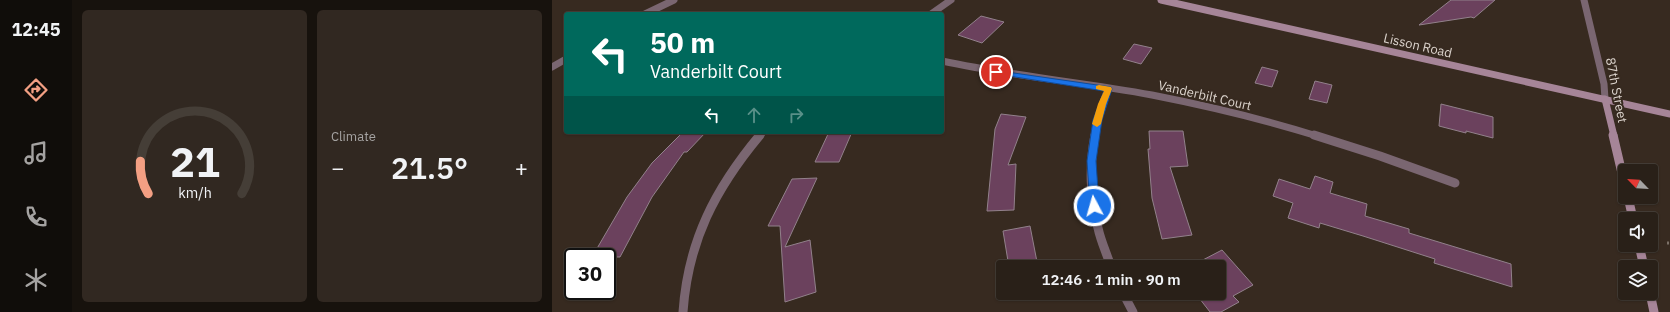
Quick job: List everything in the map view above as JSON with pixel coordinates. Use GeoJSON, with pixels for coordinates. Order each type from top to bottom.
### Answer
{"type":"FeatureCollection","features":[{"type":"Feature","properties":{"kind":"street"},"geometry":{"type":"LineString","coordinates":[[649,12],[674,0]]}},
{"type":"Feature","properties":{"kind":"street"},"geometry":{"type":"LineString","coordinates":[[934,12],[951,0]]}},
{"type":"Feature","properties":{"kind":"street","name":"Lisson Road"},"geometry":{"type":"LineString","coordinates":[[1161,0],[1670,114]]}},
{"type":"Feature","properties":{"kind":"street","name":"87th Street"},"geometry":{"type":"LineString","coordinates":[[1584,0],[1604,84],[1605,100],[1620,164]]}},
{"type":"Feature","properties":{"kind":"street"},"geometry":{"type":"LineString","coordinates":[[552,67],[564,60]]}},
{"type":"Feature","properties":{"kind":"street","name":"Vanderbilt Court"},"geometry":{"type":"LineString","coordinates":[[944,61],[1017,76],[1151,95],[1207,107],[1345,144],[1455,183]]}},
{"type":"Feature","properties":{"kind":"street"},"geometry":{"type":"LineString","coordinates":[[1108,89],[1097,120],[1091,161],[1093,194],[1098,228],[1109,260]]}},
{"type":"Feature","properties":{"kind":"street"},"geometry":{"type":"LineString","coordinates":[[680,311],[688,271],[696,242],[706,215],[735,166],[761,134]]}},
{"type":"Feature","properties":{"kind":"street"},"geometry":{"type":"LineString","coordinates":[[1127,300],[1133,312]]}},
{"type":"Feature","properties":{"kind":"street"},"geometry":{"type":"LineString","coordinates":[[1651,300],[1654,312]]}},
{"type":"Feature","properties":{"kind":"building"},"geometry":{"type":"Polygon","coordinates":[[[1451,0],[1495,0],[1474,18],[1471,17],[1419,25],[1451,0]]]}},
{"type":"Feature","properties":{"kind":"building"},"geometry":{"type":"Polygon","coordinates":[[[981,16],[1004,22],[982,43],[958,35],[981,16]]]}},
{"type":"Feature","properties":{"kind":"building"},"geometry":{"type":"Polygon","coordinates":[[[1134,44],[1152,48],[1141,64],[1123,59],[1134,44]]]}},
{"type":"Feature","properties":{"kind":"building"},"geometry":{"type":"Polygon","coordinates":[[[1262,67],[1278,71],[1272,87],[1255,83],[1262,67]]]}},
{"type":"Feature","properties":{"kind":"building"},"geometry":{"type":"Polygon","coordinates":[[[1315,81],[1332,85],[1327,103],[1309,99],[1315,81]]]}},
{"type":"Feature","properties":{"kind":"building"},"geometry":{"type":"Polygon","coordinates":[[[1441,104],[1493,117],[1493,138],[1439,126],[1441,104]]]}},
{"type":"Feature","properties":{"kind":"building"},"geometry":{"type":"Polygon","coordinates":[[[1001,114],[1026,117],[1008,165],[1016,164],[1014,210],[987,211],[995,129],[1001,114]]]}},
{"type":"Feature","properties":{"kind":"building"},"geometry":{"type":"Polygon","coordinates":[[[1149,131],[1183,131],[1188,166],[1170,167],[1192,235],[1162,239],[1152,198],[1148,149],[1150,149],[1149,131]]]}},
{"type":"Feature","properties":{"kind":"building"},"geometry":{"type":"Polygon","coordinates":[[[681,134],[704,134],[687,152],[684,152],[652,197],[620,257],[616,257],[616,248],[597,248],[627,197],[652,163],[681,134]]]}},
{"type":"Feature","properties":{"kind":"building"},"geometry":{"type":"Polygon","coordinates":[[[828,134],[851,134],[839,162],[815,162],[828,134]]]}},
{"type":"Feature","properties":{"kind":"building"},"geometry":{"type":"Polygon","coordinates":[[[1315,176],[1333,182],[1330,193],[1367,204],[1365,216],[1409,229],[1409,233],[1511,264],[1512,287],[1434,263],[1435,259],[1363,236],[1320,223],[1319,228],[1288,218],[1293,203],[1273,196],[1279,179],[1310,189],[1315,176]]]}},
{"type":"Feature","properties":{"kind":"building"},"geometry":{"type":"Polygon","coordinates":[[[817,178],[785,247],[810,240],[816,292],[785,302],[780,226],[768,226],[792,179],[817,178]]]}},
{"type":"Feature","properties":{"kind":"building"},"geometry":{"type":"Polygon","coordinates":[[[1030,226],[1037,260],[1008,260],[1003,231],[1030,226]]]}},
{"type":"Feature","properties":{"kind":"building"},"geometry":{"type":"Polygon","coordinates":[[[1222,250],[1253,285],[1233,296],[1239,302],[1221,312],[1210,312],[1201,300],[1226,300],[1226,260],[1203,260],[1222,250]]]}},
{"type":"Feature","properties":{"kind":"slow traffic"},"geometry":{"type":"LineString","coordinates":[[1097,124],[1102,104],[1108,89],[1099,88]]}},
{"type":"Feature","properties":{"kind":"route"},"geometry":{"type":"LineString","coordinates":[[996,72],[1108,89],[1097,120],[1091,161],[1094,206]]}}]}
